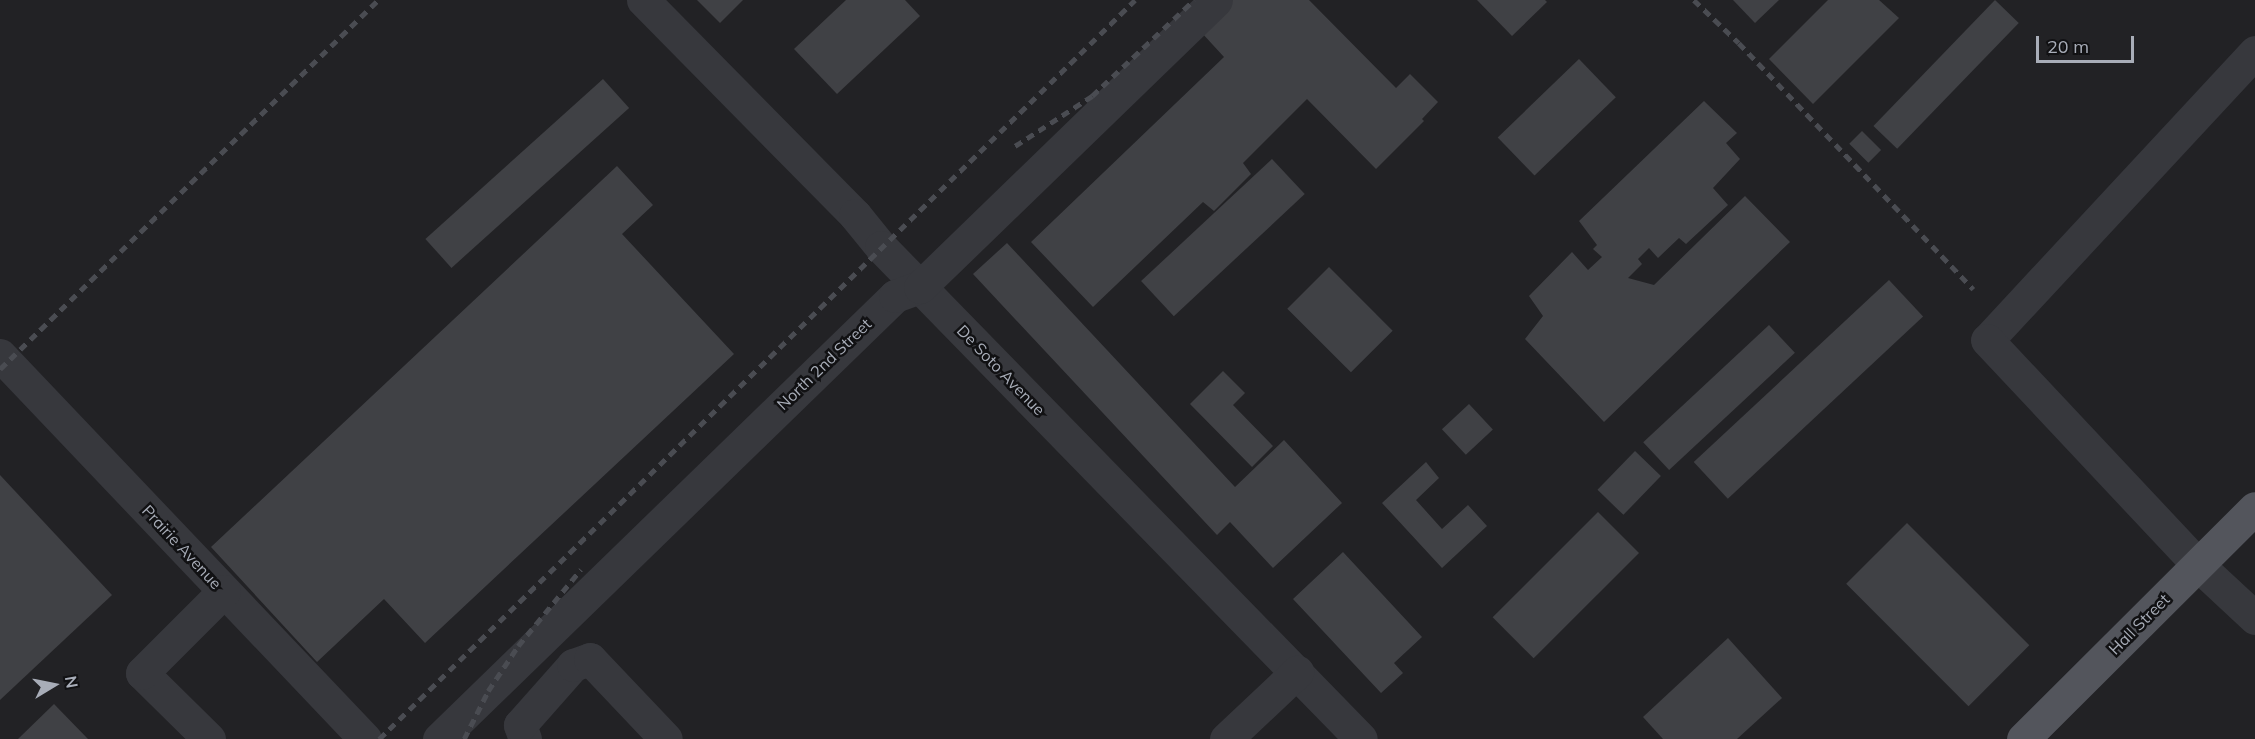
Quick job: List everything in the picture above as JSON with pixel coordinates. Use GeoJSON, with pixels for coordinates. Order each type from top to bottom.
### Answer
{"type":"FeatureCollection","features":[{"type":"Feature","properties":{"kind":"main road","name":"Hall Street"},"geometry":{"type":"LineString","coordinates":[[2023,739],[2255,508]]}},
{"type":"Feature","properties":{"kind":"street","name":"De Soto Avenue"},"geometry":{"type":"LineString","coordinates":[[643,0],[855,215],[881,248],[1361,739]]}},
{"type":"Feature","properties":{"kind":"street","name":"North 2nd Street"},"geometry":{"type":"LineString","coordinates":[[439,739],[895,296],[920,287],[1216,0]]}},
{"type":"Feature","properties":{"kind":"street"},"geometry":{"type":"LineString","coordinates":[[2255,52],[1987,340],[2198,565],[2255,618]]}},
{"type":"Feature","properties":{"kind":"street","name":"Prairie Avenue"},"geometry":{"type":"LineString","coordinates":[[0,355],[365,739]]}},
{"type":"Feature","properties":{"kind":"street"},"geometry":{"type":"LineString","coordinates":[[209,739],[142,673],[224,591]]}},
{"type":"Feature","properties":{"kind":"street"},"geometry":{"type":"LineString","coordinates":[[525,739],[519,724],[573,665],[590,659],[666,739]]}},
{"type":"Feature","properties":{"kind":"street"},"geometry":{"type":"LineString","coordinates":[[1226,739],[1298,672]]}},
{"type":"Feature","properties":{"kind":"shaded area"},"geometry":{"type":"Polygon","coordinates":[[[0,0],[2255,0],[2255,739],[0,739],[0,0]]]}},
{"type":"Feature","properties":{"kind":"building"},"geometry":{"type":"Polygon","coordinates":[[[697,0],[743,0],[720,23],[697,0]]]}},
{"type":"Feature","properties":{"kind":"building"},"geometry":{"type":"Polygon","coordinates":[[[846,0],[905,0],[920,16],[837,94],[794,49],[846,0]]]}},
{"type":"Feature","properties":{"kind":"building"},"geometry":{"type":"Polygon","coordinates":[[[1231,0],[1309,0],[1396,88],[1410,74],[1438,102],[1422,119],[1424,121],[1376,169],[1307,99],[1243,163],[1251,174],[1214,211],[1203,202],[1093,307],[1031,242],[1224,57],[1201,32],[1231,0]]]}},
{"type":"Feature","properties":{"kind":"building"},"geometry":{"type":"Polygon","coordinates":[[[1477,0],[1545,0],[1547,2],[1512,36],[1477,0]]]}},
{"type":"Feature","properties":{"kind":"building"},"geometry":{"type":"Polygon","coordinates":[[[1733,0],[1779,0],[1755,23],[1733,0]]]}},
{"type":"Feature","properties":{"kind":"building"},"geometry":{"type":"Polygon","coordinates":[[[1828,0],[1879,0],[1899,18],[1813,104],[1769,59],[1828,0]]]}},
{"type":"Feature","properties":{"kind":"building"},"geometry":{"type":"Polygon","coordinates":[[[1995,0],[2019,23],[1897,149],[1873,126],[1995,0]]]}},
{"type":"Feature","properties":{"kind":"building"},"geometry":{"type":"Polygon","coordinates":[[[1579,59],[1616,97],[1535,176],[1498,137],[1579,59]]]}},
{"type":"Feature","properties":{"kind":"building"},"geometry":{"type":"Polygon","coordinates":[[[603,79],[629,108],[451,268],[425,239],[603,79]]]}},
{"type":"Feature","properties":{"kind":"building"},"geometry":{"type":"Polygon","coordinates":[[[1704,101],[1737,133],[1726,143],[1740,159],[1713,188],[1728,205],[1686,244],[1679,238],[1658,258],[1649,248],[1638,259],[1642,264],[1628,278],[1654,285],[1745,196],[1790,242],[1604,422],[1525,339],[1543,316],[1529,296],[1572,252],[1588,270],[1602,257],[1593,249],[1597,245],[1579,221],[1704,101]]]}},
{"type":"Feature","properties":{"kind":"building"},"geometry":{"type":"Polygon","coordinates":[[[1862,131],[1881,150],[1868,163],[1849,144],[1862,131]]]}},
{"type":"Feature","properties":{"kind":"building"},"geometry":{"type":"Polygon","coordinates":[[[1272,159],[1305,194],[1174,316],[1141,281],[1272,159]]]}},
{"type":"Feature","properties":{"kind":"building"},"geometry":{"type":"Polygon","coordinates":[[[617,166],[653,205],[622,234],[734,354],[425,643],[384,599],[317,662],[211,547],[617,166]]]}},
{"type":"Feature","properties":{"kind":"building"},"geometry":{"type":"Polygon","coordinates":[[[1007,243],[1235,487],[1284,440],[1342,503],[1273,568],[1230,522],[1217,535],[973,274],[1007,243]]]}},
{"type":"Feature","properties":{"kind":"building"},"geometry":{"type":"Polygon","coordinates":[[[1329,267],[1393,331],[1351,372],[1287,309],[1329,267]]]}},
{"type":"Feature","properties":{"kind":"building"},"geometry":{"type":"Polygon","coordinates":[[[1889,280],[1923,317],[1728,499],[1694,462],[1889,280]]]}},
{"type":"Feature","properties":{"kind":"building"},"geometry":{"type":"Polygon","coordinates":[[[1769,325],[1795,353],[1669,470],[1643,442],[1769,325]]]}},
{"type":"Feature","properties":{"kind":"building"},"geometry":{"type":"Polygon","coordinates":[[[1223,371],[1245,393],[1233,405],[1273,446],[1252,467],[1190,404],[1223,371]]]}},
{"type":"Feature","properties":{"kind":"building"},"geometry":{"type":"Polygon","coordinates":[[[1469,404],[1493,430],[1466,455],[1442,429],[1469,404]]]}},
{"type":"Feature","properties":{"kind":"building"},"geometry":{"type":"Polygon","coordinates":[[[1635,451],[1661,476],[1623,515],[1597,490],[1635,451]]]}},
{"type":"Feature","properties":{"kind":"building"},"geometry":{"type":"Polygon","coordinates":[[[1426,462],[1439,478],[1416,500],[1442,529],[1468,505],[1487,526],[1442,568],[1382,503],[1426,462]]]}},
{"type":"Feature","properties":{"kind":"building"},"geometry":{"type":"Polygon","coordinates":[[[0,475],[112,595],[0,700],[0,475]]]}},
{"type":"Feature","properties":{"kind":"building"},"geometry":{"type":"Polygon","coordinates":[[[1598,512],[1639,553],[1534,658],[1493,617],[1598,512]]]}},
{"type":"Feature","properties":{"kind":"building"},"geometry":{"type":"Polygon","coordinates":[[[1907,523],[2029,645],[1969,706],[1846,584],[1907,523]]]}},
{"type":"Feature","properties":{"kind":"building"},"geometry":{"type":"Polygon","coordinates":[[[1343,552],[1422,637],[1394,663],[1403,673],[1381,693],[1293,599],[1343,552]]]}},
{"type":"Feature","properties":{"kind":"building"},"geometry":{"type":"Polygon","coordinates":[[[1728,638],[1782,698],[1737,739],[1663,739],[1643,717],[1728,638]]]}},
{"type":"Feature","properties":{"kind":"building"},"geometry":{"type":"Polygon","coordinates":[[[54,704],[88,739],[18,739],[54,704]]]}},
{"type":"Feature","properties":{"kind":"railway"},"geometry":{"type":"LineString","coordinates":[[0,369],[378,0]]}},
{"type":"Feature","properties":{"kind":"railway"},"geometry":{"type":"LineString","coordinates":[[379,739],[1135,0]]}},
{"type":"Feature","properties":{"kind":"railway"},"geometry":{"type":"LineString","coordinates":[[1015,146],[1092,96],[1194,0]]}},
{"type":"Feature","properties":{"kind":"railway"},"geometry":{"type":"LineString","coordinates":[[1694,0],[1739,43],[1973,289]]}},
{"type":"Feature","properties":{"kind":"railway"},"geometry":{"type":"LineString","coordinates":[[464,739],[488,691],[518,646],[581,569]]}}]}
